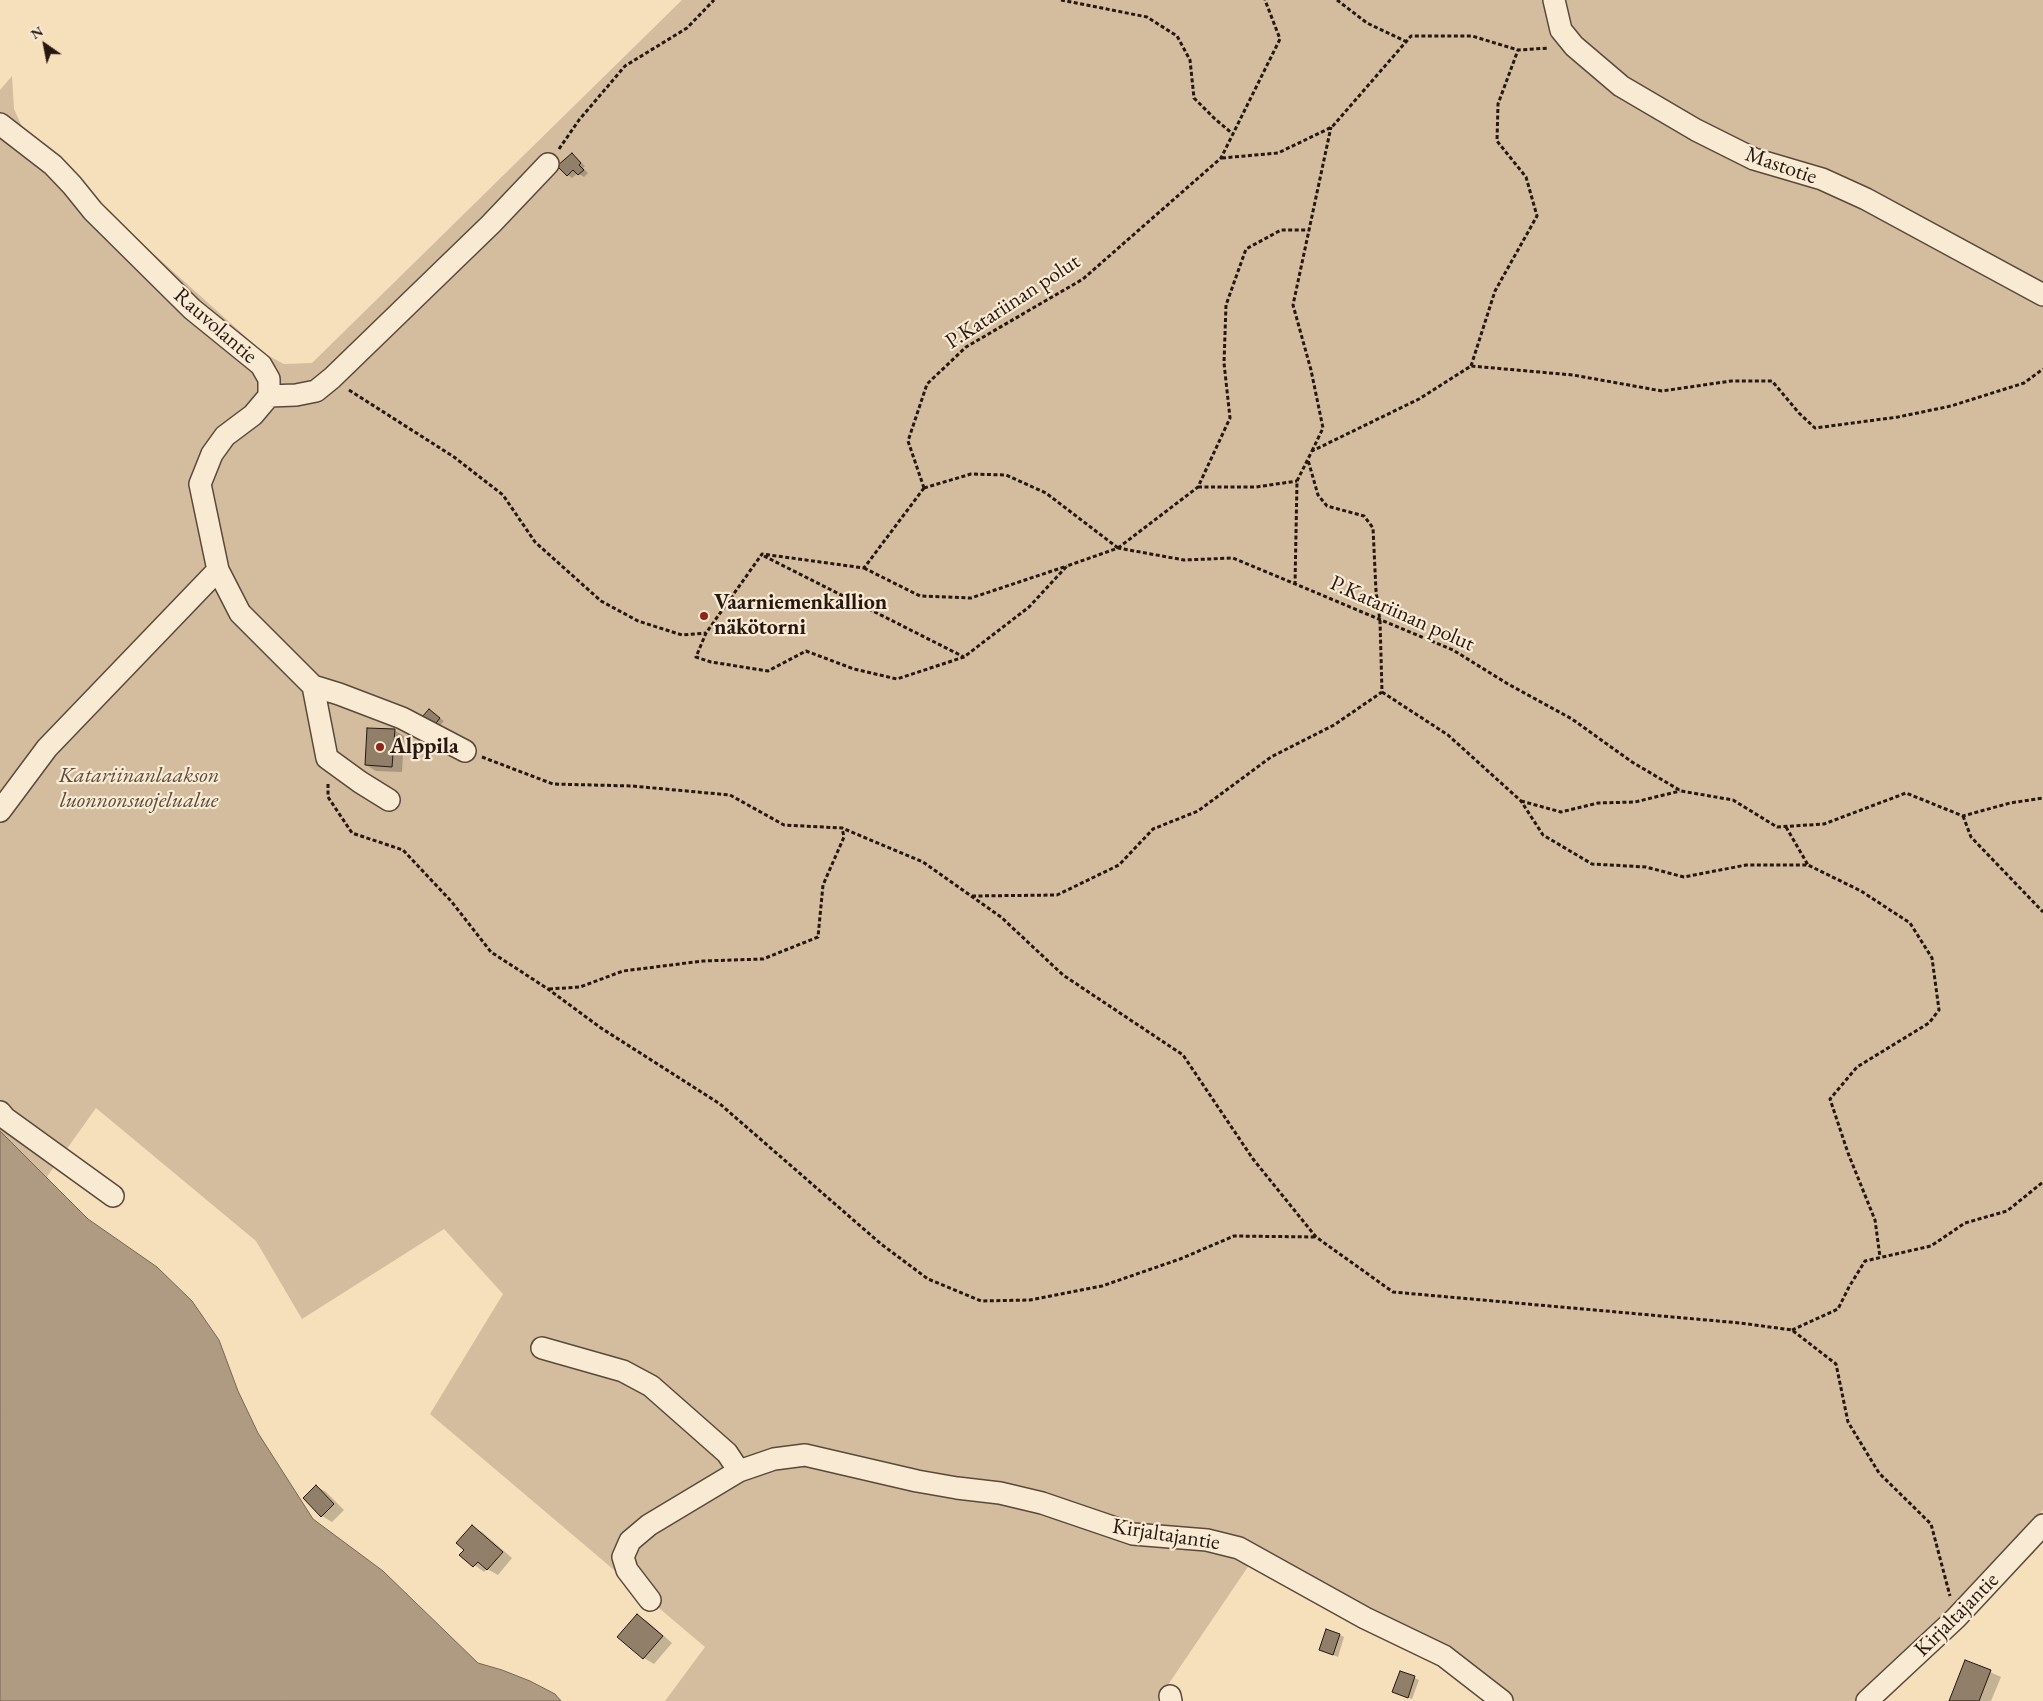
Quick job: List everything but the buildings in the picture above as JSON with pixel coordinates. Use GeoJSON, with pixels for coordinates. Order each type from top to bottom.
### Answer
{"type":"FeatureCollection","features":[{"type":"Feature","properties":{"kind":"street","name":"Mastotie"},"geometry":{"type":"LineString","coordinates":[[1554,0],[1561,30],[1574,46],[1621,86],[1696,130],[1754,160],[1822,179],[1866,199],[2043,295]]}},
{"type":"Feature","properties":{"kind":"street","name":"Rauvolantie"},"geometry":{"type":"LineString","coordinates":[[0,124],[53,165],[93,211],[192,309],[261,365],[269,379],[269,396]]}},
{"type":"Feature","properties":{"kind":"street"},"geometry":{"type":"LineString","coordinates":[[465,751],[402,718],[313,686],[240,613],[218,570],[200,484],[212,454],[225,436],[253,414],[269,396],[296,395],[316,391],[332,378],[491,224],[548,164]]}},
{"type":"Feature","properties":{"kind":"street"},"geometry":{"type":"LineString","coordinates":[[0,811],[47,748],[218,570]]}},
{"type":"Feature","properties":{"kind":"street"},"geometry":{"type":"LineString","coordinates":[[313,686],[327,758],[389,800]]}},
{"type":"Feature","properties":{"kind":"street"},"geometry":{"type":"LineString","coordinates":[[0,1112],[5,1118],[113,1196]]}},
{"type":"Feature","properties":{"kind":"street"},"geometry":{"type":"LineString","coordinates":[[542,1348],[623,1371],[651,1386],[727,1453],[739,1471]]}},
{"type":"Feature","properties":{"kind":"street","name":"Kirjaltajantie"},"geometry":{"type":"LineString","coordinates":[[650,1600],[627,1570],[623,1557],[630,1541],[648,1525],[739,1471],[774,1459],[805,1455],[957,1488],[1000,1493],[1042,1503],[1133,1534],[1207,1540],[1239,1548],[1365,1618],[1444,1656],[1502,1701]]}},
{"type":"Feature","properties":{"kind":"street","name":"Kirjaltajantie"},"geometry":{"type":"LineString","coordinates":[[1867,1701],[1956,1618],[2043,1525]]}},
{"type":"Feature","properties":{"kind":"path"},"geometry":{"type":"LineString","coordinates":[[548,164],[579,120],[625,66],[687,28],[714,0]]}},
{"type":"Feature","properties":{"kind":"path"},"geometry":{"type":"LineString","coordinates":[[1061,0],[1147,17],[1177,36],[1190,60],[1194,98],[1233,134]]}},
{"type":"Feature","properties":{"kind":"path","name":"P.Katariinan polut"},"geometry":{"type":"LineString","coordinates":[[924,488],[908,440],[927,384],[966,347],[1083,279],[1221,158],[1280,39],[1265,0]]}},
{"type":"Feature","properties":{"kind":"path"},"geometry":{"type":"LineString","coordinates":[[1337,0],[1367,23],[1407,42]]}},
{"type":"Feature","properties":{"kind":"path"},"geometry":{"type":"LineString","coordinates":[[1221,158],[1278,153],[1332,127],[1412,36],[1472,36],[1518,50],[1574,46]]}},
{"type":"Feature","properties":{"kind":"path"},"geometry":{"type":"LineString","coordinates":[[1471,366],[1495,291],[1537,216],[1526,177],[1497,141],[1498,104],[1518,50]]}},
{"type":"Feature","properties":{"kind":"path"},"geometry":{"type":"LineString","coordinates":[[1295,585],[1298,480],[1324,428],[1311,370],[1293,305],[1332,127]]}},
{"type":"Feature","properties":{"kind":"path"},"geometry":{"type":"LineString","coordinates":[[864,568],[924,488],[971,474],[1006,475],[1046,493],[1118,548],[1198,487],[1230,418],[1224,363],[1226,305],[1246,249],[1281,230],[1310,230]]}},
{"type":"Feature","properties":{"kind":"path"},"geometry":{"type":"LineString","coordinates":[[1312,451],[1418,399],[1471,366],[1573,375],[1662,391],[1731,381],[1772,381],[1799,413],[1815,428],[1898,417],[1951,406],[2024,383],[2043,369]]}},
{"type":"Feature","properties":{"kind":"path"},"geometry":{"type":"LineString","coordinates":[[357,397],[454,457],[503,495],[535,542],[602,601],[638,621],[682,635],[706,633],[762,554]]}},
{"type":"Feature","properties":{"kind":"path"},"geometry":{"type":"LineString","coordinates":[[1308,460],[1318,495],[1327,506],[1364,516],[1373,528],[1376,591],[1380,621],[1382,692]]}},
{"type":"Feature","properties":{"kind":"path"},"geometry":{"type":"LineString","coordinates":[[1198,487],[1256,487],[1298,480]]}},
{"type":"Feature","properties":{"kind":"path","name":"P.Katariinan polut"},"geometry":{"type":"LineString","coordinates":[[706,633],[696,657],[711,662],[768,671],[806,651],[854,669],[897,679],[964,657],[1029,607],[1067,566],[1118,548],[1184,560],[1233,558],[1453,650],[1508,684],[1572,719],[1632,762],[1681,791],[1733,800],[1777,827],[1824,824],[1906,793],[1963,816]]}},
{"type":"Feature","properties":{"kind":"path"},"geometry":{"type":"LineString","coordinates":[[762,554],[864,568],[920,596],[971,598],[1067,566]]}},
{"type":"Feature","properties":{"kind":"path"},"geometry":{"type":"LineString","coordinates":[[762,554],[964,657]]}},
{"type":"Feature","properties":{"kind":"path"},"geometry":{"type":"LineString","coordinates":[[1382,692],[1448,735],[1521,802],[1543,835],[1592,864],[1646,867],[1684,877],[1746,865],[1808,865],[1861,891],[1910,923],[1932,958],[1938,1010],[1929,1023],[1857,1067],[1830,1099],[1848,1153],[1875,1220],[1880,1257]]}},
{"type":"Feature","properties":{"kind":"path"},"geometry":{"type":"LineString","coordinates":[[972,896],[1057,895],[1119,866],[1153,829],[1198,811],[1271,757],[1334,725],[1382,692]]}},
{"type":"Feature","properties":{"kind":"path"},"geometry":{"type":"LineString","coordinates":[[465,751],[554,784],[632,786],[730,795],[784,825],[842,828],[923,862],[1001,917],[1062,975],[1183,1055],[1252,1159],[1316,1237],[1393,1292],[1740,1322],[1792,1330],[1836,1364],[1848,1422],[1879,1473],[1931,1524],[1956,1618]]}},
{"type":"Feature","properties":{"kind":"path"},"geometry":{"type":"LineString","coordinates":[[327,758],[328,797],[352,833],[403,850],[451,902],[491,952],[601,1028],[720,1104],[881,1244],[928,1279],[981,1301],[1030,1300],[1102,1286],[1180,1259],[1234,1236],[1316,1237]]}},
{"type":"Feature","properties":{"kind":"path"},"geometry":{"type":"LineString","coordinates":[[1521,802],[1561,812],[1598,803],[1635,802],[1681,791]]}},
{"type":"Feature","properties":{"kind":"path"},"geometry":{"type":"LineString","coordinates":[[2043,798],[2010,803],[1963,816],[1971,837],[2043,912]]}},
{"type":"Feature","properties":{"kind":"path"},"geometry":{"type":"LineString","coordinates":[[1786,827],[1808,865]]}},
{"type":"Feature","properties":{"kind":"path"},"geometry":{"type":"LineString","coordinates":[[548,990],[580,987],[623,971],[703,961],[763,959],[818,937],[823,885],[844,837],[842,828]]}},
{"type":"Feature","properties":{"kind":"path"},"geometry":{"type":"LineString","coordinates":[[1792,1330],[1838,1309],[1865,1261],[1931,1246],[1965,1223],[2007,1211],[2043,1182]]}},
{"type":"Feature","properties":{"kind":"green space","name":"Katariinanlaakson luonnonsuojelualue"},"geometry":{"type":"Polygon","coordinates":[[[682,0],[2043,0],[2043,1510],[1864,1701],[1514,1701],[1455,1655],[1260,1549],[1157,1701],[665,1701],[705,1647],[430,1414],[503,1294],[444,1229],[302,1319],[256,1241],[96,1108],[46,1178],[0,1131],[0,90],[12,76],[14,109],[22,127],[41,146],[77,174],[98,204],[265,354],[284,364],[312,363],[682,0]]]}},
{"type":"Feature","properties":{"kind":"shaded area"},"geometry":{"type":"Polygon","coordinates":[[[0,1131],[88,1219],[157,1267],[192,1301],[219,1340],[238,1391],[258,1433],[313,1519],[383,1571],[478,1663],[530,1681],[555,1694],[561,1701],[0,1701],[0,1131]]]}},
{"type":"Feature","properties":{"kind":"place","name":"Vaarniemenkallion näkötorni"},"geometry":{"type":"Point","coordinates":[704,616]}},
{"type":"Feature","properties":{"kind":"place","name":"Alppila"},"geometry":{"type":"Point","coordinates":[380,747]}}]}
